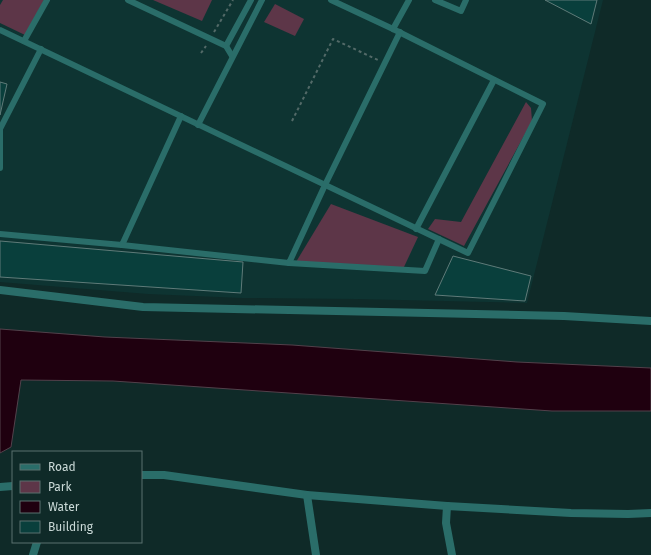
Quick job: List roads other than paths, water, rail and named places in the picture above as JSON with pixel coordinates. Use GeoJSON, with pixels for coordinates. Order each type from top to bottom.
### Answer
{"type":"FeatureCollection","features":[{"type":"Feature","properties":{"kind":"street"},"geometry":{"type":"LineString","coordinates":[[0,290],[143,307],[564,316],[651,320]]}},
{"type":"Feature","properties":{"kind":"street"},"geometry":{"type":"LineString","coordinates":[[142,475],[164,475],[307,495],[447,506],[571,514],[651,513]]}},
{"type":"Feature","properties":{"kind":"street"},"geometry":{"type":"LineString","coordinates":[[0,487],[12,486]]}},
{"type":"Feature","properties":{"kind":"street"},"geometry":{"type":"LineString","coordinates":[[307,495],[316,555]]}},
{"type":"Feature","properties":{"kind":"street"},"geometry":{"type":"LineString","coordinates":[[447,506],[446,523],[452,555]]}},
{"type":"Feature","properties":{"kind":"street"},"geometry":{"type":"LineString","coordinates":[[33,555],[37,543]]}},
{"type":"Feature","properties":{"kind":"lane"},"geometry":{"type":"LineString","coordinates":[[24,41],[47,0]]}},
{"type":"Feature","properties":{"kind":"lane"},"geometry":{"type":"LineString","coordinates":[[128,0],[226,46],[232,56]]}},
{"type":"Feature","properties":{"kind":"lane"},"geometry":{"type":"LineString","coordinates":[[226,46],[251,0]]}},
{"type":"Feature","properties":{"kind":"lane"},"geometry":{"type":"LineString","coordinates":[[198,125],[262,0]]}},
{"type":"Feature","properties":{"kind":"lane"},"geometry":{"type":"LineString","coordinates":[[0,30],[468,253],[543,104],[394,29],[331,0]]}},
{"type":"Feature","properties":{"kind":"lane"},"geometry":{"type":"LineString","coordinates":[[394,29],[409,0]]}},
{"type":"Feature","properties":{"kind":"lane"},"geometry":{"type":"LineString","coordinates":[[435,0],[461,11],[466,0]]}},
{"type":"Feature","properties":{"kind":"lane"},"geometry":{"type":"LineString","coordinates":[[289,263],[325,185],[400,32]]}},
{"type":"Feature","properties":{"kind":"lane"},"geometry":{"type":"LineString","coordinates":[[0,168],[0,129],[41,50]]}},
{"type":"Feature","properties":{"kind":"lane"},"geometry":{"type":"LineString","coordinates":[[416,229],[494,80]]}},
{"type":"Feature","properties":{"kind":"lane"},"geometry":{"type":"LineString","coordinates":[[122,245],[181,116]]}},
{"type":"Feature","properties":{"kind":"lane"},"geometry":{"type":"LineString","coordinates":[[0,234],[122,245],[289,263],[425,271],[439,239]]}},
{"type":"Feature","properties":{"kind":"water"},"geometry":{"type":"Polygon","coordinates":[[[0,329],[105,337],[292,345],[517,362],[651,368],[651,411],[552,411],[113,381],[21,380],[11,447],[0,453],[0,329]]]}}]}
